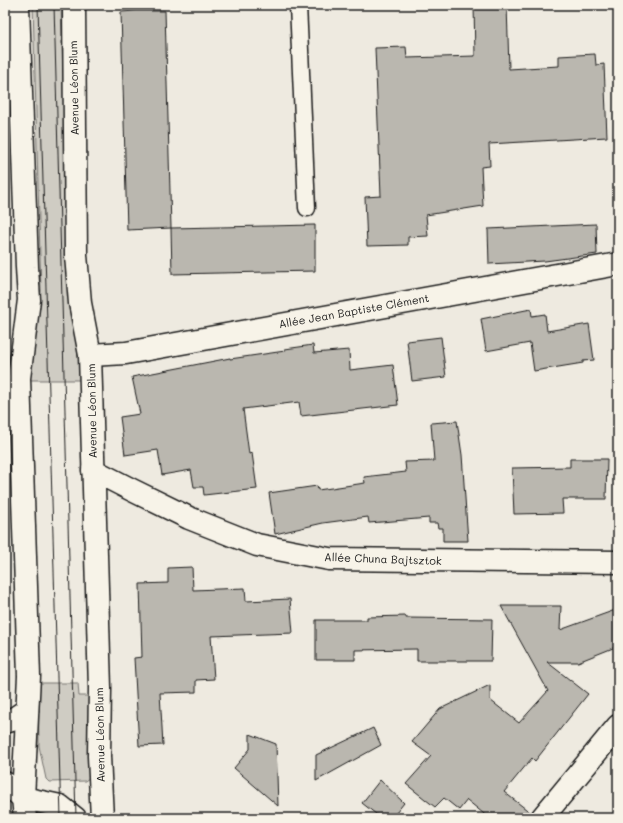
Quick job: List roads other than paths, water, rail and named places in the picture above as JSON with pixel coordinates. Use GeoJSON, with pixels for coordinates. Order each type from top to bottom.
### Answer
{"type":"FeatureCollection","features":[{"type":"Feature","properties":{"kind":"main road"},"geometry":{"type":"LineString","coordinates":[[18,5],[29,300],[19,378],[28,668],[24,808]]}},
{"type":"Feature","properties":{"kind":"main road","name":"Avenue Léon Blum"},"geometry":{"type":"LineString","coordinates":[[74,5],[76,256],[80,303],[90,355],[100,688],[99,756],[102,817]]}},
{"type":"Feature","properties":{"kind":"main road","name":"Allée Jean Baptiste Clément"},"geometry":{"type":"LineString","coordinates":[[90,355],[126,353],[618,264]]}},
{"type":"Feature","properties":{"kind":"main road","name":"Allée Chuna Bajtsztok"},"geometry":{"type":"LineString","coordinates":[[93,470],[190,518],[257,545],[329,559],[618,562]]}},
{"type":"Feature","properties":{"kind":"main road"},"geometry":{"type":"LineString","coordinates":[[5,722],[12,720],[27,710]]}},
{"type":"Feature","properties":{"kind":"main road"},"geometry":{"type":"LineString","coordinates":[[542,818],[618,726]]}},
{"type":"Feature","properties":{"kind":"main road"},"geometry":{"type":"LineString","coordinates":[[5,783],[24,808]]}},
{"type":"Feature","properties":{"kind":"main road"},"geometry":{"type":"LineString","coordinates":[[24,808],[60,806],[77,818],[102,817]]}},
{"type":"Feature","properties":{"kind":"lane"},"geometry":{"type":"LineString","coordinates":[[298,5],[307,208]]}},
{"type":"Feature","properties":{"kind":"tram line"},"geometry":{"type":"LineString","coordinates":[[38,5],[61,818]]}},
{"type":"Feature","properties":{"kind":"tram line"},"geometry":{"type":"LineString","coordinates":[[54,5],[76,818]]}}]}
